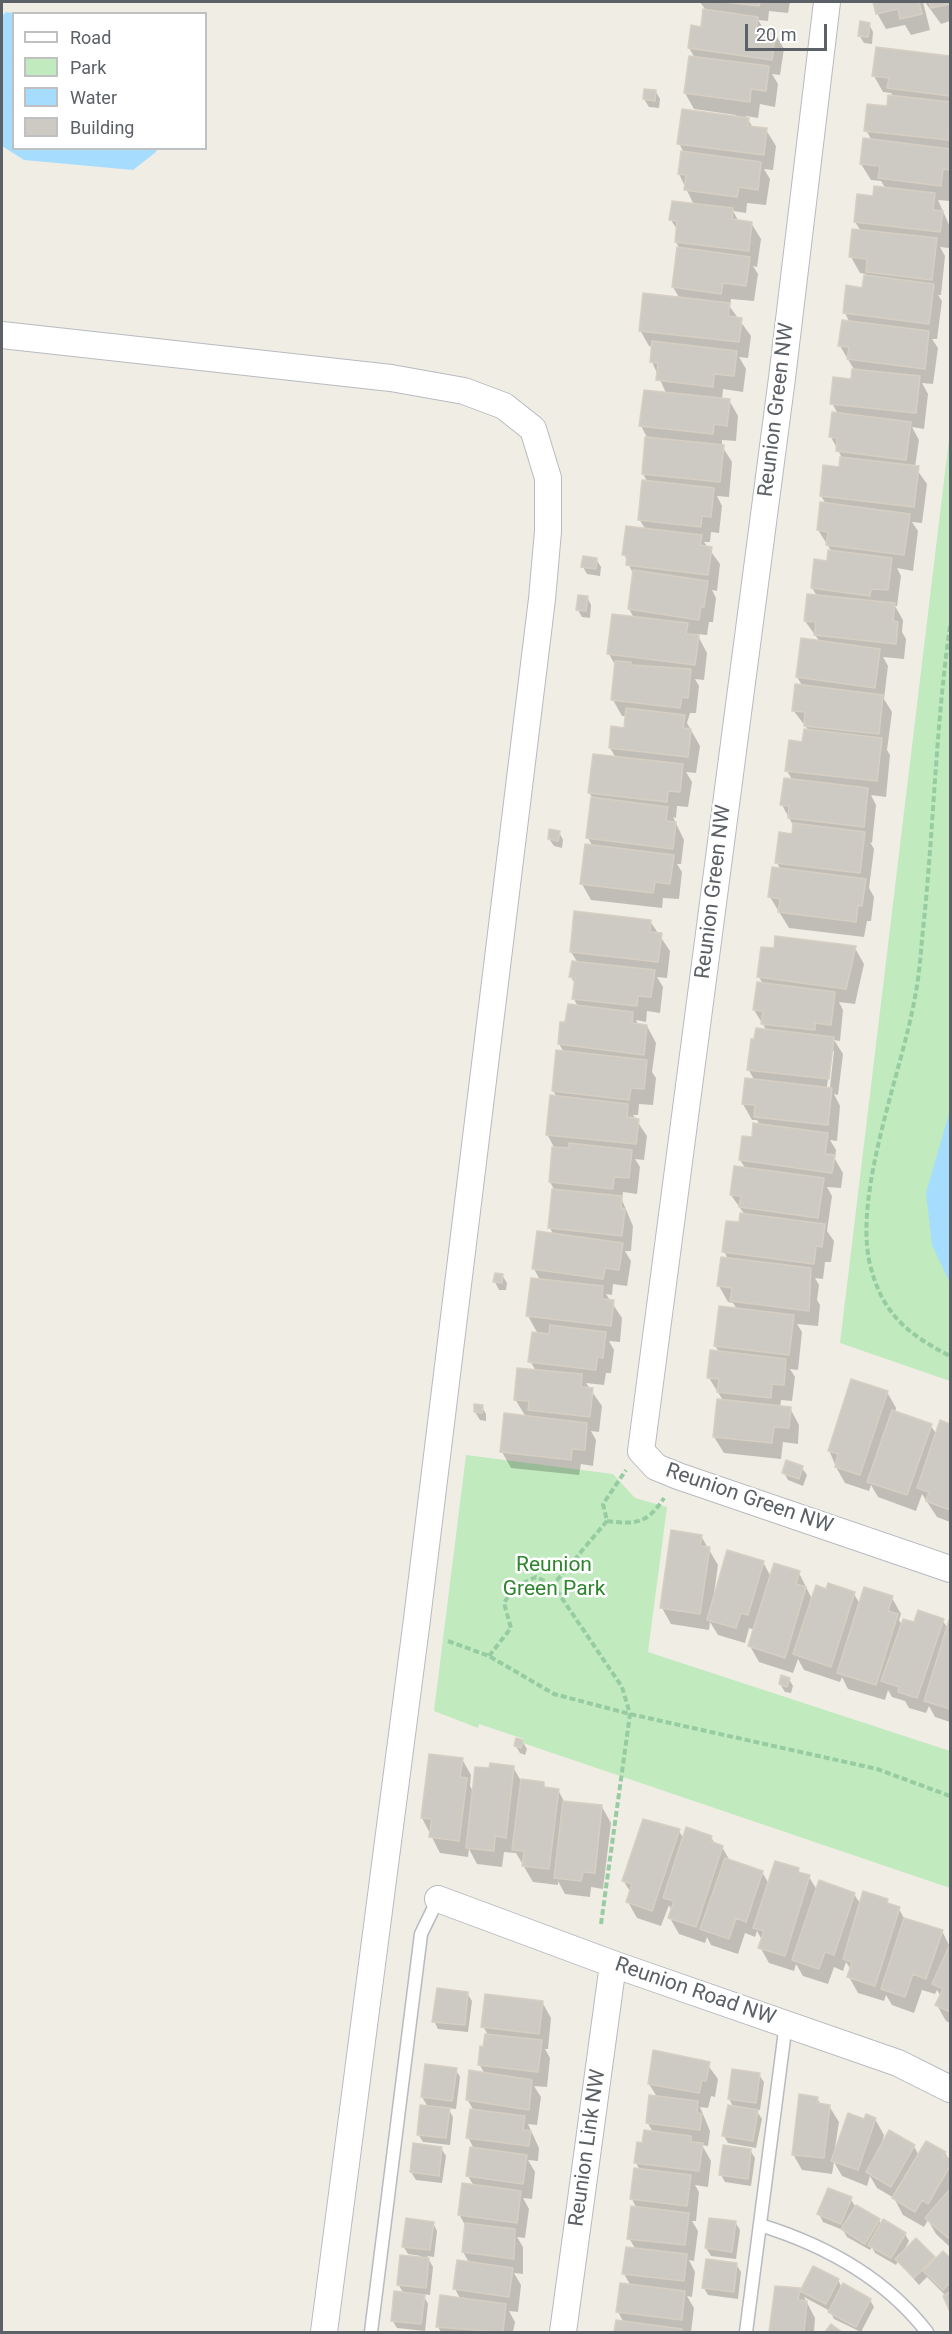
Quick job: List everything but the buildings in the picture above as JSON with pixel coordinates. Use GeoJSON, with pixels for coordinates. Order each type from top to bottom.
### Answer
{"type":"FeatureCollection","features":[{"type":"Feature","properties":{"kind":"street","name":"Reunion Green NW"},"geometry":{"type":"LineString","coordinates":[[827,2],[780,389],[641,1451],[656,1467],[678,1476],[951,1569]]}},
{"type":"Feature","properties":{"kind":"street"},"geometry":{"type":"LineString","coordinates":[[2,335],[391,378],[464,391],[504,406],[533,429],[548,478],[548,531],[542,599],[416,1627],[324,2332]]}},
{"type":"Feature","properties":{"kind":"street","name":"Reunion Road NW"},"geometry":{"type":"LineString","coordinates":[[438,1899],[613,1964],[898,2062],[951,2089]]}},
{"type":"Feature","properties":{"kind":"street","name":"Reunion Link NW"},"geometry":{"type":"LineString","coordinates":[[563,2332],[613,1964]]}},
{"type":"Feature","properties":{"kind":"lane"},"geometry":{"type":"LineString","coordinates":[[370,2332],[421,1934],[438,1899]]}},
{"type":"Feature","properties":{"kind":"lane"},"geometry":{"type":"LineString","coordinates":[[746,2332],[786,2023]]}},
{"type":"Feature","properties":{"kind":"lane"},"geometry":{"type":"LineString","coordinates":[[760,2225],[797,2236],[844,2259],[886,2289],[927,2332]]}},
{"type":"Feature","properties":{"kind":"path"},"geometry":{"type":"LineString","coordinates":[[951,626],[940,697],[931,855],[916,996],[872,1179],[866,1231],[869,1259],[886,1309],[905,1327],[951,1356]]}},
{"type":"Feature","properties":{"kind":"path"},"geometry":{"type":"LineString","coordinates":[[607,1521],[603,1504],[616,1481],[641,1451]]}},
{"type":"Feature","properties":{"kind":"path"},"geometry":{"type":"LineString","coordinates":[[607,1521],[623,1523],[640,1521],[654,1513],[678,1476]]}},
{"type":"Feature","properties":{"kind":"path"},"geometry":{"type":"LineString","coordinates":[[553,1585],[607,1521]]}},
{"type":"Feature","properties":{"kind":"path"},"geometry":{"type":"LineString","coordinates":[[489,1656],[511,1628],[504,1603],[514,1587],[536,1576],[553,1585],[622,1687],[630,1714],[601,1924]]}},
{"type":"Feature","properties":{"kind":"path"},"geometry":{"type":"LineString","coordinates":[[448,1641],[489,1656],[554,1694],[630,1714],[877,1769],[951,1796]]}},
{"type":"Feature","properties":{"kind":"green space"},"geometry":{"type":"Polygon","coordinates":[[[950,431],[950,1381],[840,1343],[950,431]]]}},
{"type":"Feature","properties":{"kind":"green space","name":"Reunion Green Park"},"geometry":{"type":"Polygon","coordinates":[[[466,1455],[613,1474],[635,1498],[667,1507],[648,1652],[950,1751],[950,1888],[523,1743],[524,1739],[479,1724],[478,1728],[434,1711],[466,1455]]]}},
{"type":"Feature","properties":{"kind":"water"},"geometry":{"type":"Polygon","coordinates":[[[6,12],[12,13],[12,150],[157,150],[156,152],[133,170],[24,160],[2,146],[2,16],[6,12]]]}},
{"type":"Feature","properties":{"kind":"water"},"geometry":{"type":"Polygon","coordinates":[[[950,1110],[950,1283],[932,1245],[926,1193],[950,1110]]]}}]}
